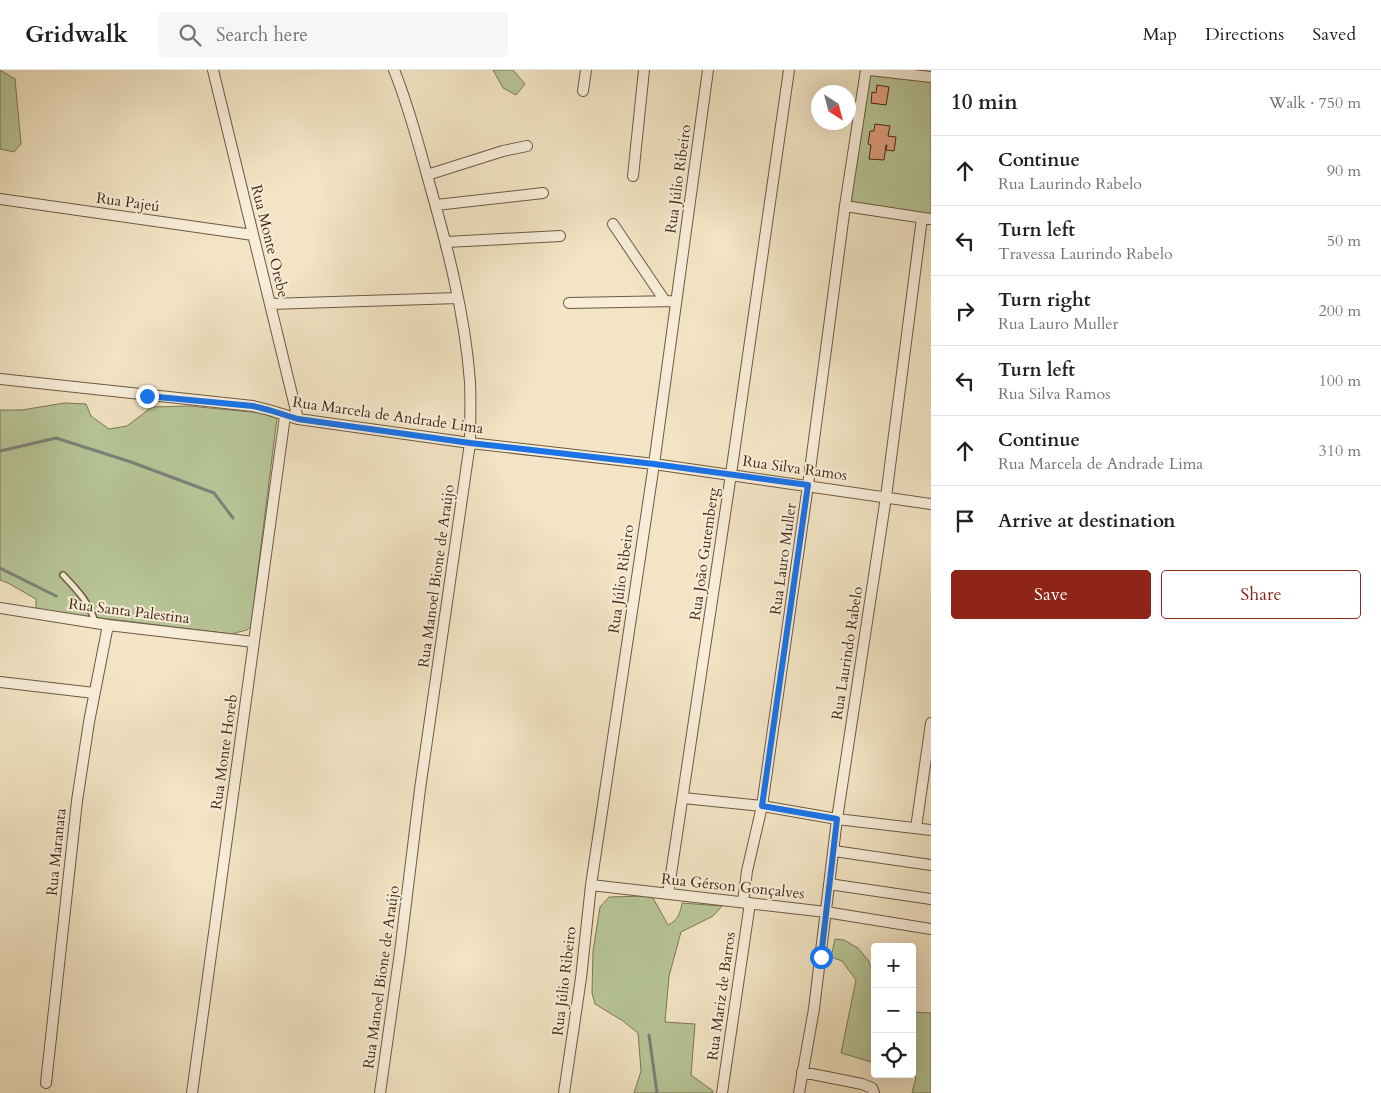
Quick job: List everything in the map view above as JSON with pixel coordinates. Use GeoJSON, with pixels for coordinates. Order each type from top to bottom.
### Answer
{"type":"FeatureCollection","features":[{"type":"Feature","properties":{"kind":"street","name":"Rua Monte Orebe"},"geometry":{"type":"LineString","coordinates":[[214,70],[298,419]]}},
{"type":"Feature","properties":{"kind":"street","name":"Rua Manoel Bione de Araújo"},"geometry":{"type":"LineString","coordinates":[[380,1093],[399,961],[420,789],[470,443],[470,382],[458,298],[446,242],[412,119],[394,70]]}},
{"type":"Feature","properties":{"kind":"street"},"geometry":{"type":"LineString","coordinates":[[583,91],[586,70]]}},
{"type":"Feature","properties":{"kind":"street"},"geometry":{"type":"LineString","coordinates":[[633,176],[644,70]]}},
{"type":"Feature","properties":{"kind":"street","name":"Rua Júlio Ribeiro"},"geometry":{"type":"LineString","coordinates":[[564,1093],[581,978],[591,885],[654,464],[708,70]]}},
{"type":"Feature","properties":{"kind":"street","name":"Rua João Gutemberg"},"geometry":{"type":"LineString","coordinates":[[668,894],[789,70]]}},
{"type":"Feature","properties":{"kind":"street","name":"Rua Lauro Muller"},"geometry":{"type":"LineString","coordinates":[[747,902],[748,863],[762,806],[808,485],[845,206],[866,70]]}},
{"type":"Feature","properties":{"kind":"street"},"geometry":{"type":"LineString","coordinates":[[870,70],[931,77]]}},
{"type":"Feature","properties":{"kind":"street"},"geometry":{"type":"LineString","coordinates":[[427,175],[503,151],[528,146]]}},
{"type":"Feature","properties":{"kind":"street"},"geometry":{"type":"LineString","coordinates":[[436,205],[543,193]]}},
{"type":"Feature","properties":{"kind":"street","name":"Rua Pajeú"},"geometry":{"type":"LineString","coordinates":[[0,199],[253,235]]}},
{"type":"Feature","properties":{"kind":"street"},"geometry":{"type":"LineString","coordinates":[[845,206],[926,219]]}},
{"type":"Feature","properties":{"kind":"street","name":"Rua Laurindo Rabelo"},"geometry":{"type":"LineString","coordinates":[[799,1093],[814,1009],[837,819],[926,219]]}},
{"type":"Feature","properties":{"kind":"street"},"geometry":{"type":"LineString","coordinates":[[613,224],[665,301]]}},
{"type":"Feature","properties":{"kind":"street"},"geometry":{"type":"LineString","coordinates":[[446,242],[560,236]]}},
{"type":"Feature","properties":{"kind":"street"},"geometry":{"type":"LineString","coordinates":[[270,304],[458,298]]}},
{"type":"Feature","properties":{"kind":"street"},"geometry":{"type":"LineString","coordinates":[[569,303],[676,301]]}},
{"type":"Feature","properties":{"kind":"street","name":"Rua Marcela de Andrade Lima"},"geometry":{"type":"LineString","coordinates":[[0,380],[253,406],[298,419],[470,443],[654,464]]}},
{"type":"Feature","properties":{"kind":"street","name":"Rua Monte Horeb"},"geometry":{"type":"LineString","coordinates":[[192,1093],[285,416]]}},
{"type":"Feature","properties":{"kind":"street","name":"Rua Silva Ramos"},"geometry":{"type":"LineString","coordinates":[[654,464],[931,504]]}},
{"type":"Feature","properties":{"kind":"street","name":"Rua Santa Palestina"},"geometry":{"type":"LineString","coordinates":[[0,608],[108,625],[254,642]]}},
{"type":"Feature","properties":{"kind":"street","name":"Rua Maranata"},"geometry":{"type":"LineString","coordinates":[[46,1083],[77,801],[94,693],[108,625]]}},
{"type":"Feature","properties":{"kind":"street"},"geometry":{"type":"LineString","coordinates":[[0,682],[94,693]]}},
{"type":"Feature","properties":{"kind":"street"},"geometry":{"type":"LineString","coordinates":[[916,828],[931,723]]}},
{"type":"Feature","properties":{"kind":"street"},"geometry":{"type":"LineString","coordinates":[[683,798],[762,806],[837,819],[931,830]]}},
{"type":"Feature","properties":{"kind":"street"},"geometry":{"type":"LineString","coordinates":[[834,851],[931,866]]}},
{"type":"Feature","properties":{"kind":"street"},"geometry":{"type":"LineString","coordinates":[[829,884],[931,899]]}},
{"type":"Feature","properties":{"kind":"street","name":"Rua Gérson Gonçalves"},"geometry":{"type":"LineString","coordinates":[[591,885],[826,912],[931,929]]}},
{"type":"Feature","properties":{"kind":"street","name":"Rua Mariz de Barros"},"geometry":{"type":"LineString","coordinates":[[722,1093],[747,902]]}},
{"type":"Feature","properties":{"kind":"street"},"geometry":{"type":"LineString","coordinates":[[802,1072],[862,1084],[872,1088],[874,1093]]}},
{"type":"Feature","properties":{"kind":"lane"},"geometry":{"type":"LineString","coordinates":[[63,575],[92,610],[95,623]]}},
{"type":"Feature","properties":{"kind":"green space"},"geometry":{"type":"Polygon","coordinates":[[[0,70],[15,79],[21,144],[14,152],[0,149],[0,70]]]}},
{"type":"Feature","properties":{"kind":"green space"},"geometry":{"type":"Polygon","coordinates":[[[493,70],[513,70],[525,84],[516,95],[503,88],[493,70]]]}},
{"type":"Feature","properties":{"kind":"green space"},"geometry":{"type":"Polygon","coordinates":[[[866,70],[931,78],[931,219],[845,206],[866,70]]]}},
{"type":"Feature","properties":{"kind":"green space"},"geometry":{"type":"Polygon","coordinates":[[[64,403],[86,404],[91,416],[109,429],[127,426],[152,407],[189,406],[261,413],[277,418],[251,626],[247,630],[231,634],[36,610],[36,599],[0,580],[0,410],[22,410],[64,403]]]}},
{"type":"Feature","properties":{"kind":"green space"},"geometry":{"type":"Polygon","coordinates":[[[645,896],[653,898],[668,925],[678,916],[682,903],[722,906],[713,916],[681,932],[669,976],[665,1022],[695,1024],[691,1075],[713,1091],[713,1093],[634,1093],[641,1071],[638,1033],[623,1021],[595,1004],[592,993],[593,951],[600,907],[609,897],[645,896]]]}},
{"type":"Feature","properties":{"kind":"green space"},"geometry":{"type":"Polygon","coordinates":[[[835,939],[844,940],[858,948],[868,960],[871,967],[871,1062],[841,1053],[856,980],[842,961],[831,957],[835,939]]]}},
{"type":"Feature","properties":{"kind":"green space"},"geometry":{"type":"Polygon","coordinates":[[[916,1012],[931,1013],[931,1093],[912,1093],[916,1078],[916,1012]]]}},
{"type":"Feature","properties":{"kind":"building"},"geometry":{"type":"Polygon","coordinates":[[[877,85],[889,87],[886,105],[871,103],[872,92],[876,93],[877,85]]]}},
{"type":"Feature","properties":{"kind":"building"},"geometry":{"type":"Polygon","coordinates":[[[875,124],[890,126],[888,136],[896,137],[894,151],[886,150],[886,145],[884,160],[869,159],[871,145],[868,144],[870,131],[874,131],[875,124]]]}},
{"type":"Feature","properties":{"kind":"waterway"},"geometry":{"type":"LineString","coordinates":[[0,451],[56,438],[131,462],[214,493],[233,518]]}},
{"type":"Feature","properties":{"kind":"waterway"},"geometry":{"type":"LineString","coordinates":[[0,568],[56,596]]}},
{"type":"Feature","properties":{"kind":"waterway"},"geometry":{"type":"LineString","coordinates":[[649,1035],[657,1093]]}},
{"type":"Feature","properties":{"kind":"route"},"geometry":{"type":"LineString","coordinates":[[147,396],[253,406],[298,419],[470,443],[654,464],[808,485],[762,806],[837,819],[821,957]]}}]}
